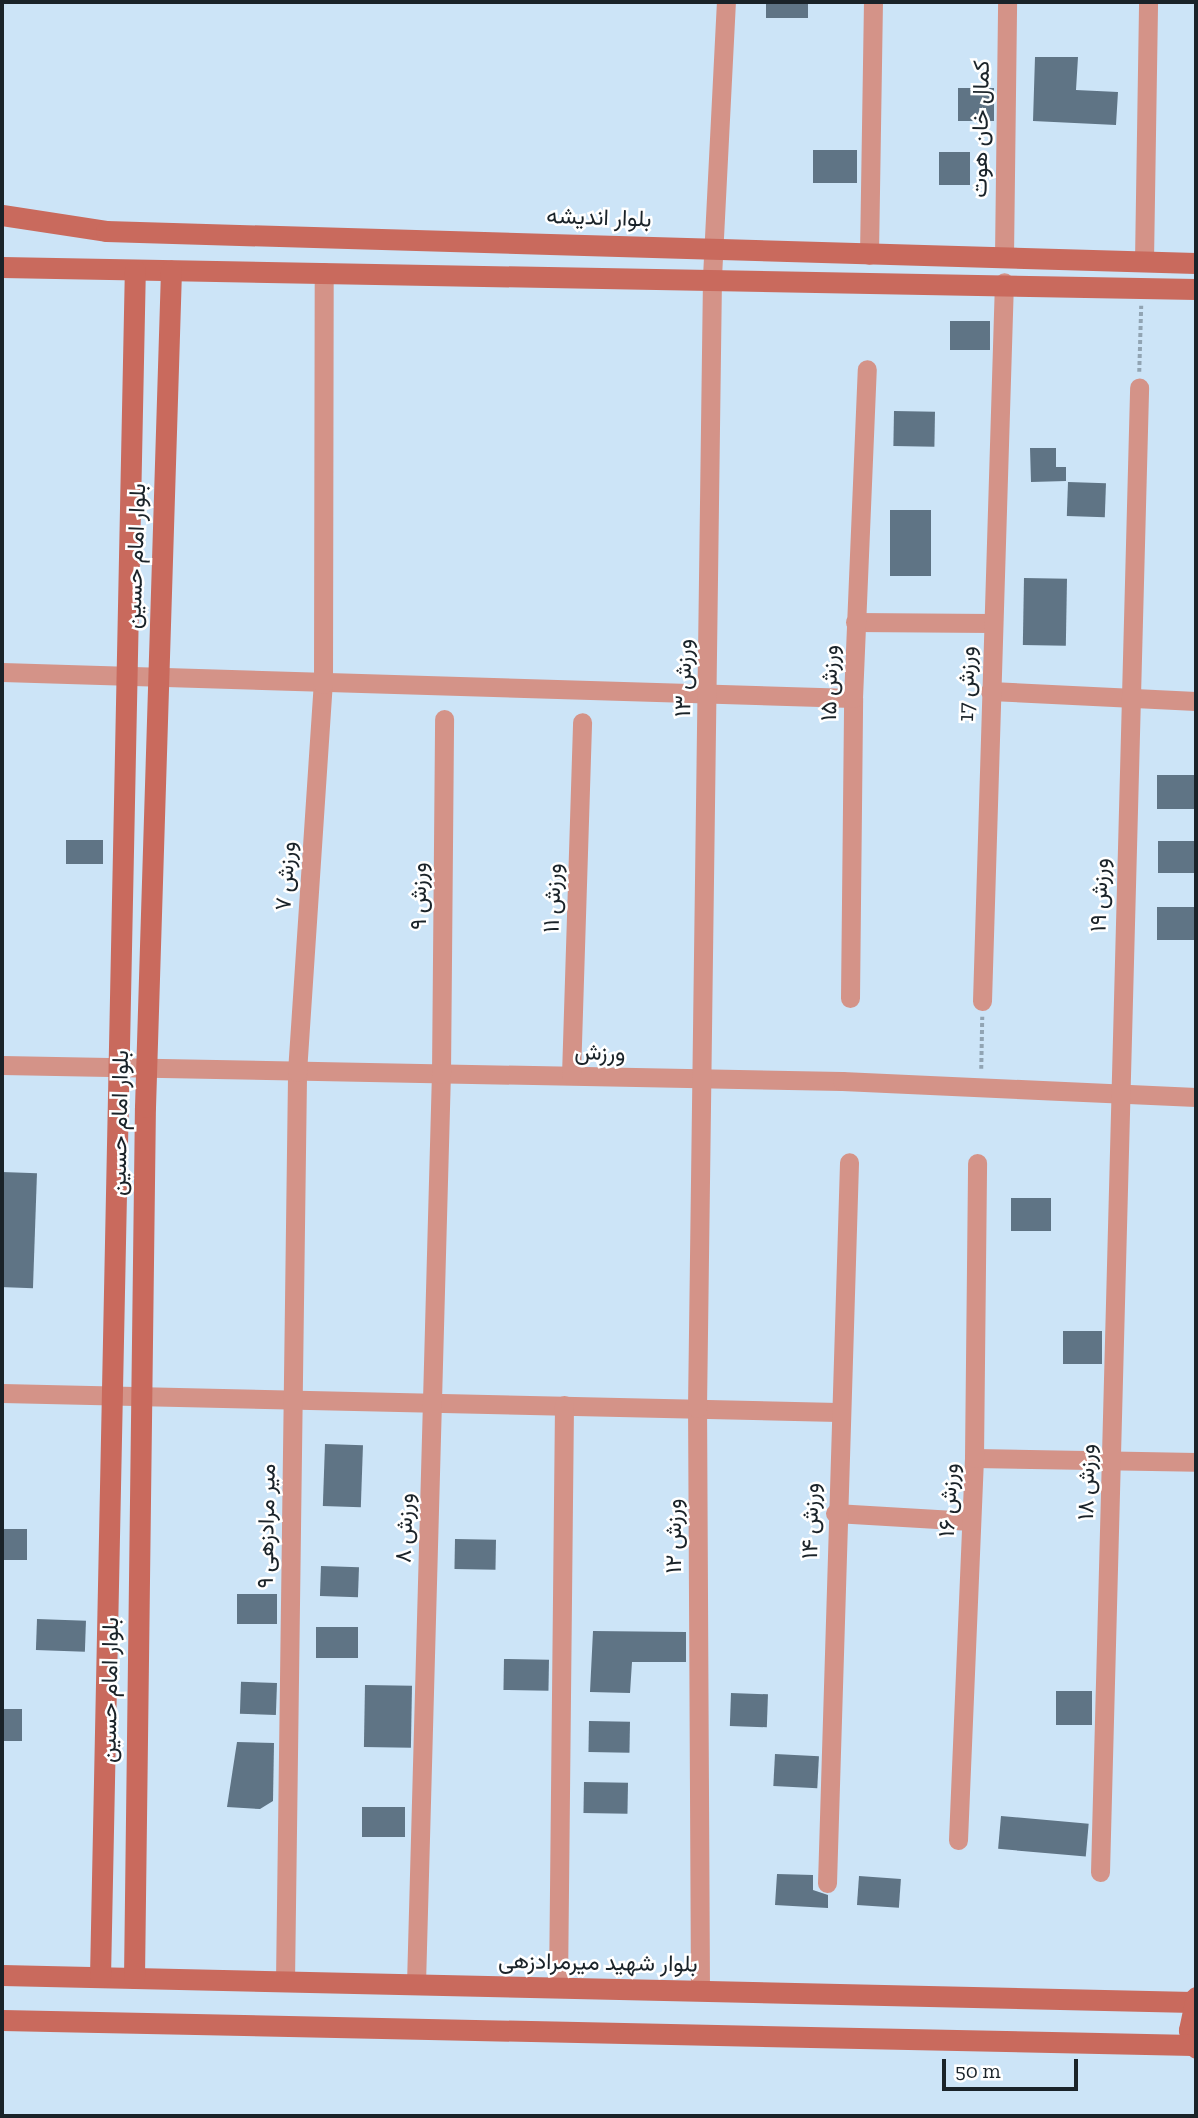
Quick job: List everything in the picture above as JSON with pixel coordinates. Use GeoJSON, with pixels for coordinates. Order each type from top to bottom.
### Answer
{"type":"FeatureCollection","features":[{"type":"Feature","properties":{"kind":"street","name":"ورزش ۱۳"},"geometry":{"type":"LineString","coordinates":[[704,1080],[712,277],[726,2]]}},
{"type":"Feature","properties":{"kind":"street"},"geometry":{"type":"LineString","coordinates":[[870,255],[873,2]]}},
{"type":"Feature","properties":{"kind":"street","name":"کمال خان هوت"},"geometry":{"type":"LineString","coordinates":[[1004,257],[1007,2]]}},
{"type":"Feature","properties":{"kind":"street"},"geometry":{"type":"LineString","coordinates":[[1144,261],[1148,2]]}},
{"type":"Feature","properties":{"kind":"street","name":"بلوار اندیشه"},"geometry":{"type":"LineString","coordinates":[[2,215],[106,231],[1196,263]]}},
{"type":"Feature","properties":{"kind":"street"},"geometry":{"type":"LineString","coordinates":[[2,267],[1004,282],[1196,289]]}},
{"type":"Feature","properties":{"kind":"street","name":"بلوار امام حسین"},"geometry":{"type":"LineString","coordinates":[[100,1977],[130,677],[135,270]]}},
{"type":"Feature","properties":{"kind":"street","name":"بلوار امام حسین"},"geometry":{"type":"LineString","coordinates":[[134,1978],[146,1070],[171,270]]}},
{"type":"Feature","properties":{"kind":"street","name":"ورزش ۷"},"geometry":{"type":"LineString","coordinates":[[297,1072],[323,684],[324,272]]}},
{"type":"Feature","properties":{"kind":"street","name":"ورزش 17"},"geometry":{"type":"LineString","coordinates":[[982,1001],[991,623],[1004,282]]}},
{"type":"Feature","properties":{"kind":"street","name":"ورزش ۱۵"},"geometry":{"type":"LineString","coordinates":[[850,998],[853,698],[866,369]]}},
{"type":"Feature","properties":{"kind":"street","name":"ورزش ۱۹"},"geometry":{"type":"LineString","coordinates":[[1117,1093],[1139,388]]}},
{"type":"Feature","properties":{"kind":"street"},"geometry":{"type":"LineString","coordinates":[[855,622],[991,623]]}},
{"type":"Feature","properties":{"kind":"street"},"geometry":{"type":"LineString","coordinates":[[2,672],[323,684],[707,691],[853,698]]}},
{"type":"Feature","properties":{"kind":"street"},"geometry":{"type":"LineString","coordinates":[[990,691],[1196,701]]}},
{"type":"Feature","properties":{"kind":"street","name":"ورزش ۹"},"geometry":{"type":"LineString","coordinates":[[441,1074],[444,719]]}},
{"type":"Feature","properties":{"kind":"street","name":"ورزش ۱۱"},"geometry":{"type":"LineString","coordinates":[[571,1075],[582,722]]}},
{"type":"Feature","properties":{"kind":"street","name":"ورزش"},"geometry":{"type":"LineString","coordinates":[[2,1065],[146,1070],[571,1075],[981,1086],[1196,1097]]}},
{"type":"Feature","properties":{"kind":"street","name":"میر مرادزهی ۹"},"geometry":{"type":"LineString","coordinates":[[285,1981],[297,1072]]}},
{"type":"Feature","properties":{"kind":"street","name":"ورزش ۸"},"geometry":{"type":"LineString","coordinates":[[416,1984],[441,1074]]}},
{"type":"Feature","properties":{"kind":"street","name":"ورزش ۱۲"},"geometry":{"type":"LineString","coordinates":[[700,1991],[697,1408],[704,1080]]}},
{"type":"Feature","properties":{"kind":"street","name":"ورزش ۱۸"},"geometry":{"type":"LineString","coordinates":[[1100,1872],[1117,1093]]}},
{"type":"Feature","properties":{"kind":"street","name":"ورزش ۱۴"},"geometry":{"type":"LineString","coordinates":[[827,1882],[838,1412],[849,1162]]}},
{"type":"Feature","properties":{"kind":"street","name":"ورزش ۱۶"},"geometry":{"type":"LineString","coordinates":[[958,1840],[974,1458],[976,1163]]}},
{"type":"Feature","properties":{"kind":"street"},"geometry":{"type":"LineString","coordinates":[[2,1393],[838,1412]]}},
{"type":"Feature","properties":{"kind":"street"},"geometry":{"type":"LineString","coordinates":[[558,1987],[564,1405]]}},
{"type":"Feature","properties":{"kind":"street"},"geometry":{"type":"LineString","coordinates":[[974,1458],[1196,1462]]}},
{"type":"Feature","properties":{"kind":"street"},"geometry":{"type":"LineString","coordinates":[[835,1513],[971,1521]]}},
{"type":"Feature","properties":{"kind":"street","name":"بلوار شهید میرمرادزهی"},"geometry":{"type":"LineString","coordinates":[[2,1975],[1195,1999]]}},
{"type":"Feature","properties":{"kind":"street"},"geometry":{"type":"LineString","coordinates":[[2,2020],[1195,2047],[1195,1999]]}},
{"type":"Feature","properties":{"kind":"path"},"geometry":{"type":"LineString","coordinates":[[1139,388],[1142,286]]}},
{"type":"Feature","properties":{"kind":"path"},"geometry":{"type":"LineString","coordinates":[[981,1086],[982,1001]]}},
{"type":"Feature","properties":{"kind":"building"},"geometry":{"type":"Polygon","coordinates":[[[766,2],[808,2],[808,18],[766,18],[766,2]]]}},
{"type":"Feature","properties":{"kind":"building"},"geometry":{"type":"Polygon","coordinates":[[[1035,57],[1078,57],[1076,90],[1118,92],[1116,125],[1033,121],[1035,57]]]}},
{"type":"Feature","properties":{"kind":"building"},"geometry":{"type":"Polygon","coordinates":[[[958,88],[994,88],[994,121],[958,121],[958,88]]]}},
{"type":"Feature","properties":{"kind":"building"},"geometry":{"type":"Polygon","coordinates":[[[813,150],[857,150],[857,183],[813,183],[813,150]]]}},
{"type":"Feature","properties":{"kind":"building"},"geometry":{"type":"Polygon","coordinates":[[[939,152],[970,152],[970,185],[939,185],[939,152]]]}},
{"type":"Feature","properties":{"kind":"building"},"geometry":{"type":"Polygon","coordinates":[[[950,321],[990,321],[990,350],[950,350],[950,321]]]}},
{"type":"Feature","properties":{"kind":"building"},"geometry":{"type":"Polygon","coordinates":[[[894,411],[935,412],[934,447],[893,446],[894,411]]]}},
{"type":"Feature","properties":{"kind":"building"},"geometry":{"type":"Polygon","coordinates":[[[1030,448],[1056,448],[1056,467],[1066,467],[1066,481],[1031,482],[1030,448]]]}},
{"type":"Feature","properties":{"kind":"building"},"geometry":{"type":"Polygon","coordinates":[[[1068,482],[1106,483],[1105,517],[1067,516],[1068,482]]]}},
{"type":"Feature","properties":{"kind":"building"},"geometry":{"type":"Polygon","coordinates":[[[890,510],[931,510],[931,576],[890,576],[890,510]]]}},
{"type":"Feature","properties":{"kind":"building"},"geometry":{"type":"Polygon","coordinates":[[[1024,578],[1067,579],[1066,646],[1023,645],[1024,578]]]}},
{"type":"Feature","properties":{"kind":"building"},"geometry":{"type":"Polygon","coordinates":[[[1157,775],[1196,775],[1196,809],[1157,809],[1157,775]]]}},
{"type":"Feature","properties":{"kind":"building"},"geometry":{"type":"Polygon","coordinates":[[[66,840],[103,840],[103,864],[66,864],[66,840]]]}},
{"type":"Feature","properties":{"kind":"building"},"geometry":{"type":"Polygon","coordinates":[[[1158,841],[1196,841],[1196,873],[1158,873],[1158,841]]]}},
{"type":"Feature","properties":{"kind":"building"},"geometry":{"type":"Polygon","coordinates":[[[1157,907],[1194,907],[1194,940],[1157,940],[1157,907]]]}},
{"type":"Feature","properties":{"kind":"building"},"geometry":{"type":"Polygon","coordinates":[[[2,1172],[37,1173],[33,1288],[2,1287],[2,1172]]]}},
{"type":"Feature","properties":{"kind":"building"},"geometry":{"type":"Polygon","coordinates":[[[1011,1198],[1051,1198],[1051,1231],[1011,1231],[1011,1198]]]}},
{"type":"Feature","properties":{"kind":"building"},"geometry":{"type":"Polygon","coordinates":[[[1063,1331],[1102,1331],[1102,1364],[1063,1364],[1063,1331]]]}},
{"type":"Feature","properties":{"kind":"building"},"geometry":{"type":"Polygon","coordinates":[[[325,1444],[363,1445],[361,1507],[323,1506],[325,1444]]]}},
{"type":"Feature","properties":{"kind":"building"},"geometry":{"type":"Polygon","coordinates":[[[2,1529],[27,1529],[27,1560],[2,1560],[2,1529]]]}},
{"type":"Feature","properties":{"kind":"building"},"geometry":{"type":"Polygon","coordinates":[[[455,1539],[496,1540],[495,1570],[454,1569],[455,1539]]]}},
{"type":"Feature","properties":{"kind":"building"},"geometry":{"type":"Polygon","coordinates":[[[321,1566],[359,1567],[358,1597],[320,1596],[321,1566]]]}},
{"type":"Feature","properties":{"kind":"building"},"geometry":{"type":"Polygon","coordinates":[[[237,1594],[277,1594],[277,1624],[237,1624],[237,1594]]]}},
{"type":"Feature","properties":{"kind":"building"},"geometry":{"type":"Polygon","coordinates":[[[37,1619],[86,1621],[85,1652],[36,1650],[37,1619]]]}},
{"type":"Feature","properties":{"kind":"building"},"geometry":{"type":"Polygon","coordinates":[[[316,1627],[358,1627],[358,1658],[316,1658],[316,1627]]]}},
{"type":"Feature","properties":{"kind":"building"},"geometry":{"type":"Polygon","coordinates":[[[593,1631],[686,1632],[686,1662],[632,1662],[630,1693],[590,1692],[593,1631]]]}},
{"type":"Feature","properties":{"kind":"building"},"geometry":{"type":"Polygon","coordinates":[[[504,1659],[549,1660],[548,1691],[503,1690],[504,1659]]]}},
{"type":"Feature","properties":{"kind":"building"},"geometry":{"type":"Polygon","coordinates":[[[241,1682],[277,1683],[276,1715],[240,1714],[241,1682]]]}},
{"type":"Feature","properties":{"kind":"building"},"geometry":{"type":"Polygon","coordinates":[[[365,1685],[412,1686],[411,1748],[364,1747],[365,1685]]]}},
{"type":"Feature","properties":{"kind":"building"},"geometry":{"type":"Polygon","coordinates":[[[1056,1691],[1092,1691],[1092,1725],[1056,1725],[1056,1691]]]}},
{"type":"Feature","properties":{"kind":"building"},"geometry":{"type":"Polygon","coordinates":[[[731,1693],[768,1694],[767,1727],[730,1726],[731,1693]]]}},
{"type":"Feature","properties":{"kind":"building"},"geometry":{"type":"Polygon","coordinates":[[[2,1709],[22,1709],[22,1741],[2,1741],[2,1709]]]}},
{"type":"Feature","properties":{"kind":"building"},"geometry":{"type":"Polygon","coordinates":[[[589,1721],[630,1722],[629,1753],[588,1752],[589,1721]]]}},
{"type":"Feature","properties":{"kind":"building"},"geometry":{"type":"Polygon","coordinates":[[[237,1742],[274,1743],[273,1801],[260,1809],[227,1807],[237,1742]]]}},
{"type":"Feature","properties":{"kind":"building"},"geometry":{"type":"Polygon","coordinates":[[[775,1754],[819,1756],[817,1788],[773,1786],[775,1754]]]}},
{"type":"Feature","properties":{"kind":"building"},"geometry":{"type":"Polygon","coordinates":[[[584,1782],[628,1783],[627,1814],[583,1813],[584,1782]]]}},
{"type":"Feature","properties":{"kind":"building"},"geometry":{"type":"Polygon","coordinates":[[[362,1807],[405,1807],[405,1837],[362,1837],[362,1807]]]}},
{"type":"Feature","properties":{"kind":"building"},"geometry":{"type":"Polygon","coordinates":[[[1001,1816],[1089,1824],[1086,1857],[998,1849],[1001,1816]]]}},
{"type":"Feature","properties":{"kind":"building"},"geometry":{"type":"Polygon","coordinates":[[[777,1874],[813,1875],[813,1890],[828,1895],[828,1908],[775,1905],[777,1874]]]}},
{"type":"Feature","properties":{"kind":"building"},"geometry":{"type":"Polygon","coordinates":[[[859,1876],[901,1879],[899,1908],[857,1905],[859,1876]]]}}]}
